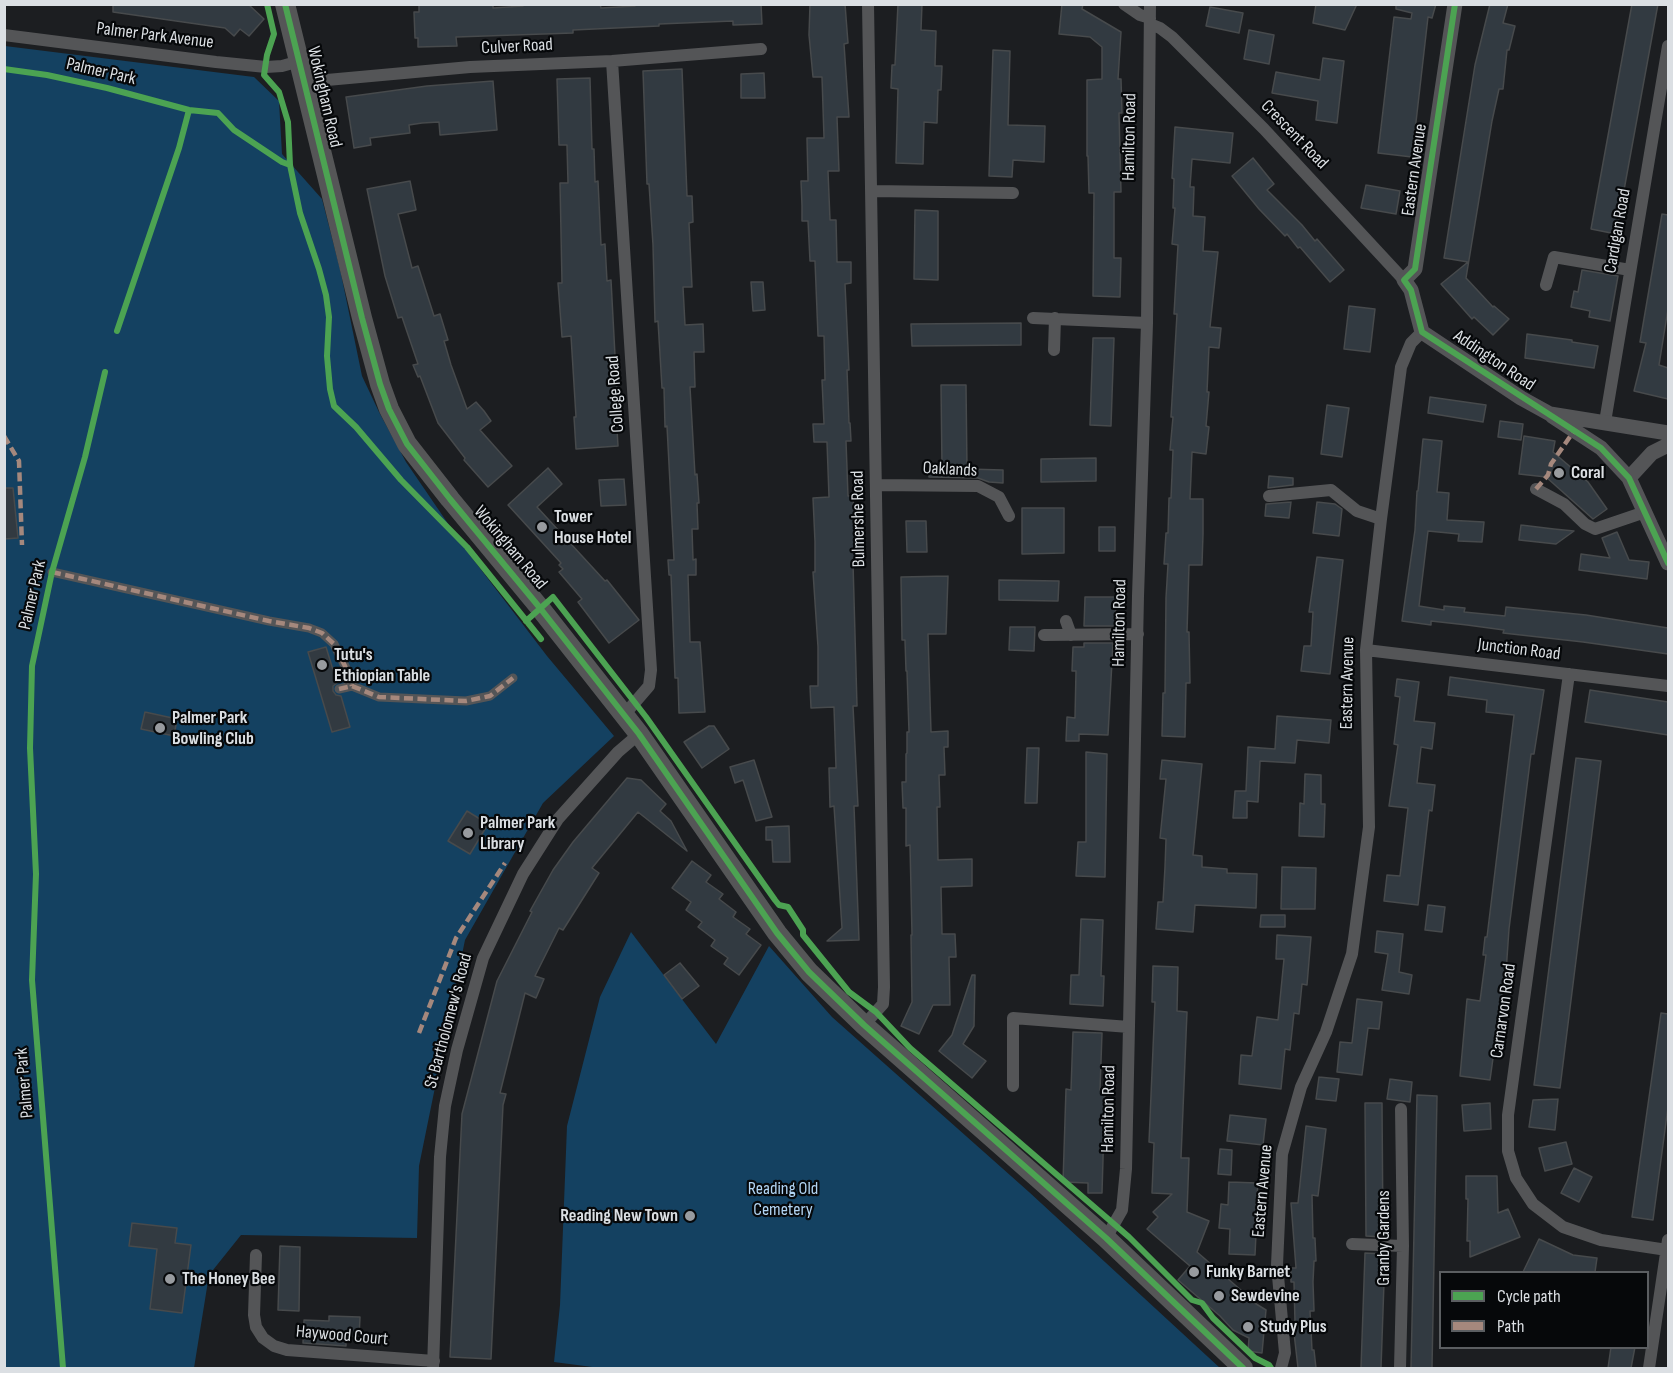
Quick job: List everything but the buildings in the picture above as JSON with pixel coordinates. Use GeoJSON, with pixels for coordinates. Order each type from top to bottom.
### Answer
{"type":"FeatureCollection","features":[{"type":"Feature","properties":{"kind":"main road","name":"Wokingham Road"},"geometry":{"type":"LineString","coordinates":[[285,4],[380,384],[389,410],[414,453],[639,734],[777,933],[810,972],[864,1025],[1106,1238],[1243,1368]]}},
{"type":"Feature","properties":{"kind":"street","name":"Bulmershe Road"},"geometry":{"type":"LineString","coordinates":[[864,1025],[883,1004],[884,987],[868,4]]}},
{"type":"Feature","properties":{"kind":"street","name":"Crescent Road"},"geometry":{"type":"LineString","coordinates":[[1124,4],[1172,38],[1264,129],[1404,280]]}},
{"type":"Feature","properties":{"kind":"street","name":"Hamilton Road"},"geometry":{"type":"LineString","coordinates":[[1106,1238],[1122,1210],[1124,1194],[1147,323],[1150,4]]}},
{"type":"Feature","properties":{"kind":"street","name":"Eastern Avenue"},"geometry":{"type":"LineString","coordinates":[[1404,280],[1415,269],[1455,4]]}},
{"type":"Feature","properties":{"kind":"street","name":"Palmer Park Avenue"},"geometry":{"type":"LineString","coordinates":[[4,35],[216,62],[266,66],[282,66],[300,62]]}},
{"type":"Feature","properties":{"kind":"street","name":"Culver Road"},"geometry":{"type":"LineString","coordinates":[[305,82],[470,67],[612,61],[761,49]]}},
{"type":"Feature","properties":{"kind":"street","name":"Cardigan Road"},"geometry":{"type":"LineString","coordinates":[[1605,422],[1668,49]]}},
{"type":"Feature","properties":{"kind":"street","name":"College Road"},"geometry":{"type":"LineString","coordinates":[[612,61],[651,670],[649,686],[624,715]]}},
{"type":"Feature","properties":{"kind":"street"},"geometry":{"type":"LineString","coordinates":[[872,191],[1013,193]]}},
{"type":"Feature","properties":{"kind":"street"},"geometry":{"type":"LineString","coordinates":[[1546,285],[1554,257],[1630,270]]}},
{"type":"Feature","properties":{"kind":"street"},"geometry":{"type":"LineString","coordinates":[[1404,280],[1411,290],[1422,332]]}},
{"type":"Feature","properties":{"kind":"street"},"geometry":{"type":"LineString","coordinates":[[1033,318],[1147,323]]}},
{"type":"Feature","properties":{"kind":"street"},"geometry":{"type":"LineString","coordinates":[[1053,350],[1055,318]]}},
{"type":"Feature","properties":{"kind":"street","name":"Eastern Avenue"},"geometry":{"type":"LineString","coordinates":[[1281,1368],[1285,1353],[1277,1265],[1282,1154],[1301,1087],[1326,1032],[1352,954],[1369,826],[1366,650],[1380,519],[1401,367],[1411,343],[1422,332]]}},
{"type":"Feature","properties":{"kind":"street","name":"Addington Road"},"geometry":{"type":"LineString","coordinates":[[1422,332],[1521,398],[1550,414],[1668,433]]}},
{"type":"Feature","properties":{"kind":"street"},"geometry":{"type":"LineString","coordinates":[[1550,414],[1600,448],[1629,478],[1668,563]]}},
{"type":"Feature","properties":{"kind":"street"},"geometry":{"type":"LineString","coordinates":[[1600,448],[1605,422]]}},
{"type":"Feature","properties":{"kind":"street"},"geometry":{"type":"LineString","coordinates":[[1629,478],[1652,453],[1668,445]]}},
{"type":"Feature","properties":{"kind":"street","name":"Oaklands"},"geometry":{"type":"LineString","coordinates":[[877,485],[978,486],[999,497],[1009,516]]}},
{"type":"Feature","properties":{"kind":"street"},"geometry":{"type":"LineString","coordinates":[[1536,489],[1564,504],[1585,524],[1595,529],[1646,512]]}},
{"type":"Feature","properties":{"kind":"street"},"geometry":{"type":"LineString","coordinates":[[1269,496],[1331,490],[1358,511],[1380,519]]}},
{"type":"Feature","properties":{"kind":"street"},"geometry":{"type":"LineString","coordinates":[[52,572],[322,633],[334,644],[349,674],[352,686]]}},
{"type":"Feature","properties":{"kind":"street"},"geometry":{"type":"LineString","coordinates":[[1066,621],[1071,634]]}},
{"type":"Feature","properties":{"kind":"street"},"geometry":{"type":"LineString","coordinates":[[1044,635],[1138,634]]}},
{"type":"Feature","properties":{"kind":"street","name":"Junction Road"},"geometry":{"type":"LineString","coordinates":[[1366,650],[1668,686]]}},
{"type":"Feature","properties":{"kind":"street","name":"Carnarvon Road"},"geometry":{"type":"LineString","coordinates":[[1569,674],[1508,1116],[1508,1151],[1516,1178],[1533,1204],[1563,1227],[1601,1240],[1668,1245]]}},
{"type":"Feature","properties":{"kind":"street"},"geometry":{"type":"LineString","coordinates":[[339,689],[352,686],[379,697],[466,700],[489,696],[513,678]]}},
{"type":"Feature","properties":{"kind":"street","name":"St Bartholomew's Road"},"geometry":{"type":"LineString","coordinates":[[434,1365],[440,1157],[444,1106],[483,958],[523,874],[558,819],[618,752],[639,734]]}},
{"type":"Feature","properties":{"kind":"street"},"geometry":{"type":"LineString","coordinates":[[1013,1086],[1013,1018],[1129,1027]]}},
{"type":"Feature","properties":{"kind":"street","name":"Granby Gardens"},"geometry":{"type":"LineString","coordinates":[[1400,1368],[1404,1246],[1401,1108]]}},
{"type":"Feature","properties":{"kind":"street"},"geometry":{"type":"LineString","coordinates":[[1352,1245],[1404,1246]]}},
{"type":"Feature","properties":{"kind":"street"},"geometry":{"type":"LineString","coordinates":[[1649,1368],[1668,1245]]}},
{"type":"Feature","properties":{"kind":"street","name":"Haywood Court"},"geometry":{"type":"LineString","coordinates":[[256,1255],[254,1315],[256,1327],[263,1338],[274,1346],[287,1350],[434,1365]]}},
{"type":"Feature","properties":{"kind":"green space"},"geometry":{"type":"Polygon","coordinates":[[[5,46],[254,77],[279,101],[282,154],[322,199],[340,269],[362,376],[379,412],[406,462],[466,550],[547,656],[614,736],[543,803],[465,940],[419,1166],[417,1238],[241,1235],[209,1275],[194,1368],[5,1368],[5,46]]]}},
{"type":"Feature","properties":{"kind":"green space","name":"Reading Old Cemetery"},"geometry":{"type":"Polygon","coordinates":[[[631,932],[716,1044],[769,946],[832,1017],[1029,1192],[1220,1368],[600,1368],[554,1362],[560,1305],[567,1126],[600,997],[631,932]]]}},
{"type":"Feature","properties":{"kind":"marked path"},"geometry":{"type":"LineString","coordinates":[[1536,489],[1548,475],[1551,464],[1574,431]]}},
{"type":"Feature","properties":{"kind":"marked path"},"geometry":{"type":"LineString","coordinates":[[4,436],[19,461],[22,545]]}},
{"type":"Feature","properties":{"kind":"marked path"},"geometry":{"type":"LineString","coordinates":[[52,572],[309,628],[322,633],[334,644],[349,674],[352,686]]}},
{"type":"Feature","properties":{"kind":"marked path"},"geometry":{"type":"LineString","coordinates":[[339,689],[352,686],[379,697],[466,701],[490,696],[513,678]]}},
{"type":"Feature","properties":{"kind":"marked path"},"geometry":{"type":"LineString","coordinates":[[419,1033],[456,938],[505,863]]}},
{"type":"Feature","properties":{"kind":"cycle path"},"geometry":{"type":"LineString","coordinates":[[267,4],[274,34],[267,55],[264,75],[279,92],[288,122],[290,165],[300,213],[326,295],[329,317],[327,356],[334,406],[356,427],[401,480],[467,547],[541,639]]}},
{"type":"Feature","properties":{"kind":"cycle path"},"geometry":{"type":"LineString","coordinates":[[285,4],[380,384],[389,409],[407,444],[639,734],[777,933],[809,972],[864,1025],[1106,1238],[1243,1368]]}},
{"type":"Feature","properties":{"kind":"cycle path"},"geometry":{"type":"LineString","coordinates":[[1455,4],[1415,269],[1404,280],[1411,290],[1422,332],[1601,448],[1629,478],[1668,563]]}},
{"type":"Feature","properties":{"kind":"cycle path","name":"Palmer Park"},"geometry":{"type":"LineString","coordinates":[[4,69],[47,75],[107,88],[189,110],[218,113],[234,130],[290,165]]}},
{"type":"Feature","properties":{"kind":"cycle path"},"geometry":{"type":"LineString","coordinates":[[117,331],[179,148],[189,110]]}},
{"type":"Feature","properties":{"kind":"cycle path","name":"Palmer Park"},"geometry":{"type":"LineString","coordinates":[[63,1368],[32,980],[36,874],[30,748],[32,666],[52,572],[85,457],[105,372]]}},
{"type":"Feature","properties":{"kind":"cycle path"},"geometry":{"type":"LineString","coordinates":[[526,621],[553,597],[646,717],[775,900],[779,905],[788,907],[803,930],[803,935],[849,992],[876,1012],[910,1048],[1129,1237],[1192,1300],[1202,1303],[1213,1318],[1255,1358],[1271,1368]]}},
{"type":"Feature","properties":{"kind":"place","name":"Coral"},"geometry":{"type":"Point","coordinates":[1559,473]}},
{"type":"Feature","properties":{"kind":"place","name":"Tower House Hotel"},"geometry":{"type":"Point","coordinates":[542,527]}},
{"type":"Feature","properties":{"kind":"place","name":"Tutu's Ethiopian Table"},"geometry":{"type":"Point","coordinates":[322,665]}},
{"type":"Feature","properties":{"kind":"place","name":"Palmer Park Bowling Club"},"geometry":{"type":"Point","coordinates":[160,728]}},
{"type":"Feature","properties":{"kind":"place","name":"Palmer Park Library"},"geometry":{"type":"Point","coordinates":[468,833]}},
{"type":"Feature","properties":{"kind":"place","name":"Reading New Town"},"geometry":{"type":"Point","coordinates":[690,1216]}},
{"type":"Feature","properties":{"kind":"place","name":"Funky Barnet"},"geometry":{"type":"Point","coordinates":[1194,1272]}},
{"type":"Feature","properties":{"kind":"place","name":"The Honey Bee"},"geometry":{"type":"Point","coordinates":[170,1279]}},
{"type":"Feature","properties":{"kind":"place","name":"Sewdevine"},"geometry":{"type":"Point","coordinates":[1219,1296]}},
{"type":"Feature","properties":{"kind":"place","name":"Study Plus"},"geometry":{"type":"Point","coordinates":[1248,1327]}}]}
